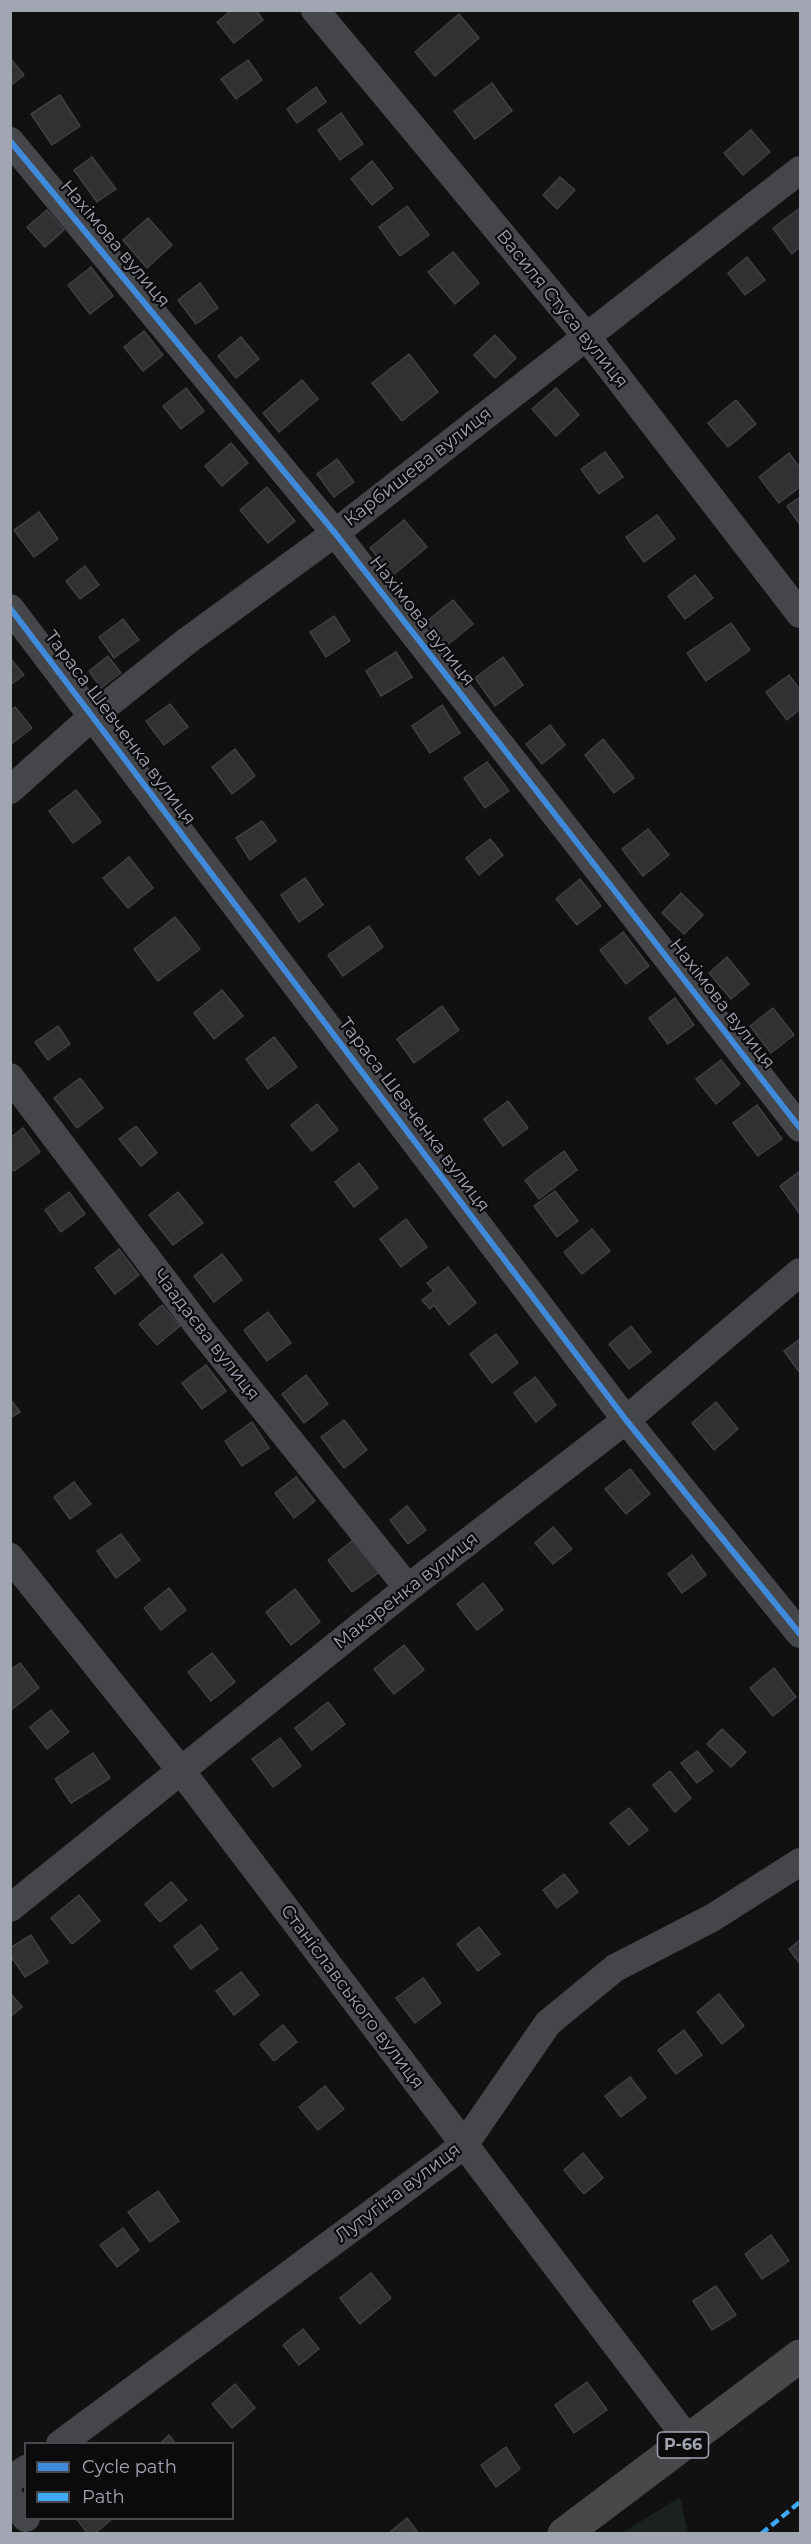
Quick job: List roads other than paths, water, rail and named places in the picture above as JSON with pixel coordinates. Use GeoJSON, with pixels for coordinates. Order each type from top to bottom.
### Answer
{"type":"FeatureCollection","features":[{"type":"Feature","properties":{"kind":"main road","name":"Р-66"},"geometry":{"type":"LineString","coordinates":[[564,2534],[801,2356]]}},
{"type":"Feature","properties":{"kind":"street","name":"Василя Стуса вулиця"},"geometry":{"type":"LineString","coordinates":[[315,10],[586,336],[801,614]]}},
{"type":"Feature","properties":{"kind":"street","name":"Нахімова вулиця"},"geometry":{"type":"LineString","coordinates":[[10,141],[334,533],[801,1128]]}},
{"type":"Feature","properties":{"kind":"street","name":"Карбишева вулиця"},"geometry":{"type":"LineString","coordinates":[[10,790],[93,716],[187,641],[334,533],[801,170]]}},
{"type":"Feature","properties":{"kind":"street","name":"Тараса Шевченка вулиця"},"geometry":{"type":"LineString","coordinates":[[10,608],[626,1420],[801,1634]]}},
{"type":"Feature","properties":{"kind":"street","name":"Чаадаєва вулиця"},"geometry":{"type":"LineString","coordinates":[[10,1077],[202,1331],[408,1588]]}},
{"type":"Feature","properties":{"kind":"street","name":"Макаренка вулиця"},"geometry":{"type":"LineString","coordinates":[[10,1908],[408,1588],[626,1420],[801,1272]]}},
{"type":"Feature","properties":{"kind":"street","name":"Станіславського вулиця"},"geometry":{"type":"LineString","coordinates":[[10,1557],[182,1772],[689,2440]]}},
{"type":"Feature","properties":{"kind":"street","name":"Лутугіна вулиця"},"geometry":{"type":"LineString","coordinates":[[63,2442],[464,2145],[548,2023],[615,1968],[712,1918],[801,1862]]}},
{"type":"Feature","properties":{"kind":"street"},"geometry":{"type":"LineString","coordinates":[[10,2480],[24,2470]]}},
{"type":"Feature","properties":{"kind":"street"},"geometry":{"type":"LineString","coordinates":[[10,2498],[24,2516]]}},
{"type":"Feature","properties":{"kind":"street"},"geometry":{"type":"LineString","coordinates":[[27,2520],[37,2534]]}}]}
